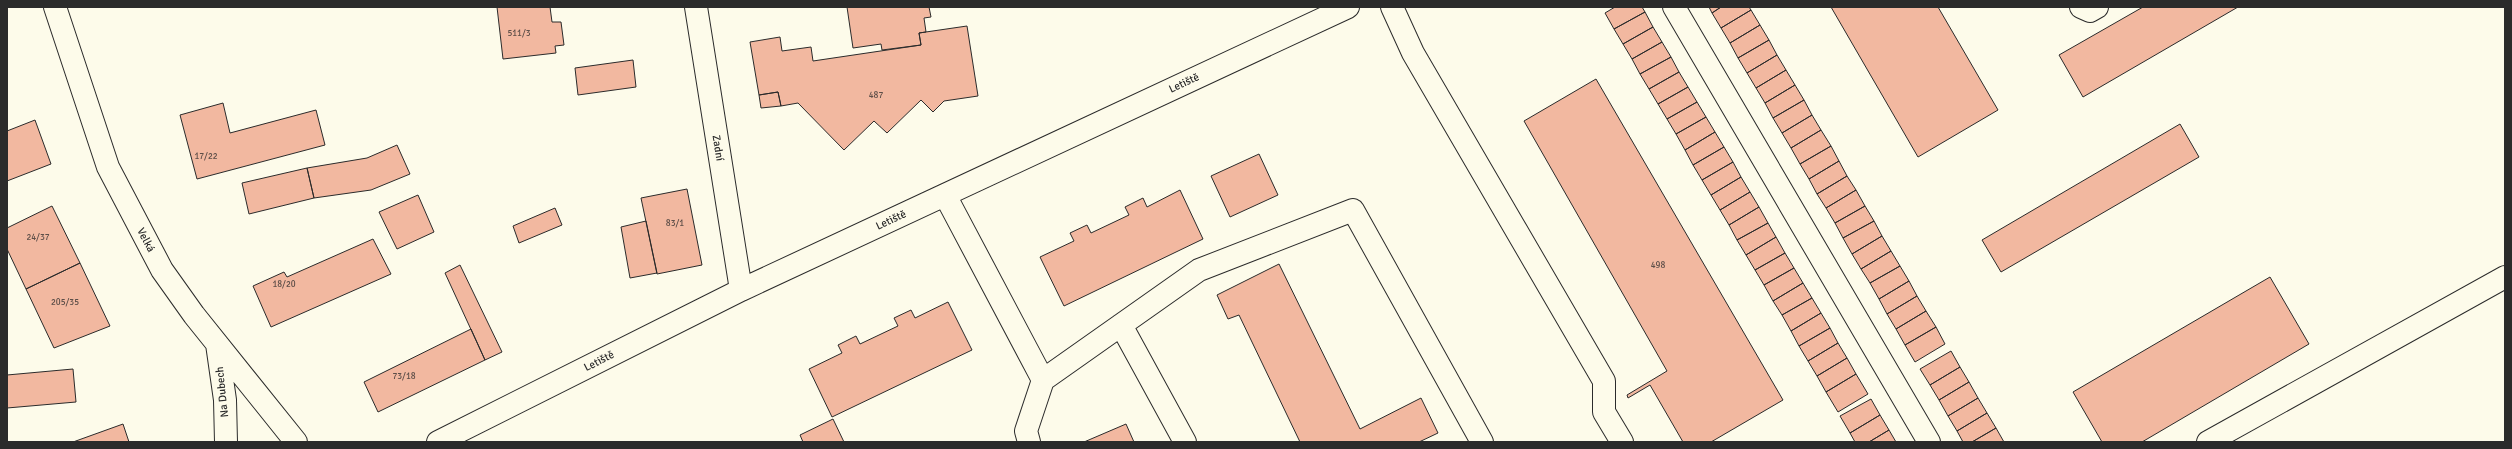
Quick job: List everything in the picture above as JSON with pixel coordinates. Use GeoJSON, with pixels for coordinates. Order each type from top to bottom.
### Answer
{"type":"FeatureCollection","features":[{"type":"Feature","properties":{"kind":"street","name":"Velká"},"geometry":{"type":"LineString","coordinates":[[55,7],[108,167],[162,270],[216,343],[296,442]]}},
{"type":"Feature","properties":{"kind":"street","name":"Zadní"},"geometry":{"type":"LineString","coordinates":[[696,7],[741,290]]}},
{"type":"Feature","properties":{"kind":"street","name":"Letiště"},"geometry":{"type":"LineString","coordinates":[[438,442],[741,290],[1348,7]]}},
{"type":"Feature","properties":{"kind":"street"},"geometry":{"type":"LineString","coordinates":[[1392,7],[1413,53],[1604,381],[1604,412],[1622,442]]}},
{"type":"Feature","properties":{"kind":"street"},"geometry":{"type":"LineString","coordinates":[[1674,7],[1929,442]]}},
{"type":"Feature","properties":{"kind":"street"},"geometry":{"type":"LineString","coordinates":[[2081,7],[2090,11],[2097,7]]}},
{"type":"Feature","properties":{"kind":"street"},"geometry":{"type":"LineString","coordinates":[[945,195],[1043,380]]}},
{"type":"Feature","properties":{"kind":"street"},"geometry":{"type":"LineString","coordinates":[[1029,442],[1026,431],[1043,380],[1121,324],[1199,270],[1353,210],[1482,442]]}},
{"type":"Feature","properties":{"kind":"street"},"geometry":{"type":"LineString","coordinates":[[2208,442],[2505,277]]}},
{"type":"Feature","properties":{"kind":"street"},"geometry":{"type":"LineString","coordinates":[[1121,324],[1185,442]]}},
{"type":"Feature","properties":{"kind":"street","name":"Na Dubech"},"geometry":{"type":"LineString","coordinates":[[216,343],[225,400],[226,442]]}},
{"type":"Feature","properties":{"kind":"building"},"geometry":{"type":"Polygon","coordinates":[[[497,7],[550,7],[552,22],[561,22],[564,45],[555,46],[556,53],[503,59],[497,7]]]}},
{"type":"Feature","properties":{"kind":"building"},"geometry":{"type":"Polygon","coordinates":[[[847,7],[929,7],[931,17],[924,18],[926,32],[919,33],[921,45],[882,50],[881,44],[853,48],[847,7]]]}},
{"type":"Feature","properties":{"kind":"building"},"geometry":{"type":"Polygon","coordinates":[[[1615,7],[1642,7],[1645,12],[1614,29],[1605,13],[1615,7]]]}},
{"type":"Feature","properties":{"kind":"building"},"geometry":{"type":"Polygon","coordinates":[[[1709,7],[1721,7],[1712,13],[1709,7]]]}},
{"type":"Feature","properties":{"kind":"building"},"geometry":{"type":"Polygon","coordinates":[[[1721,7],[1749,7],[1751,10],[1721,28],[1712,13],[1721,7]]]}},
{"type":"Feature","properties":{"kind":"building"},"geometry":{"type":"Polygon","coordinates":[[[1831,7],[1938,7],[1998,110],[1918,157],[1831,7]]]}},
{"type":"Feature","properties":{"kind":"building"},"geometry":{"type":"Polygon","coordinates":[[[2143,7],[2238,7],[2083,97],[2059,55],[2143,7]]]}},
{"type":"Feature","properties":{"kind":"building"},"geometry":{"type":"Polygon","coordinates":[[[1751,10],[1760,25],[1730,43],[1721,28],[1751,10]]]}},
{"type":"Feature","properties":{"kind":"building"},"geometry":{"type":"Polygon","coordinates":[[[1645,12],[1653,27],[1623,44],[1614,29],[1645,12]]]}},
{"type":"Feature","properties":{"kind":"building"},"geometry":{"type":"Polygon","coordinates":[[[1760,25],[1769,40],[1738,58],[1730,43],[1760,25]]]}},
{"type":"Feature","properties":{"kind":"building"},"geometry":{"type":"Polygon","coordinates":[[[967,26],[978,96],[944,101],[933,112],[921,100],[887,133],[874,121],[844,150],[798,103],[781,106],[778,92],[759,95],[750,42],[780,37],[782,51],[811,47],[813,61],[921,45],[919,33],[967,26]]]}},
{"type":"Feature","properties":{"kind":"building"},"geometry":{"type":"Polygon","coordinates":[[[1653,27],[1662,42],[1632,59],[1623,44],[1653,27]]]}},
{"type":"Feature","properties":{"kind":"building"},"geometry":{"type":"Polygon","coordinates":[[[1769,40],[1777,55],[1747,73],[1738,58],[1769,40]]]}},
{"type":"Feature","properties":{"kind":"building"},"geometry":{"type":"Polygon","coordinates":[[[1662,42],[1671,57],[1640,74],[1632,59],[1662,42]]]}},
{"type":"Feature","properties":{"kind":"building"},"geometry":{"type":"Polygon","coordinates":[[[1777,55],[1786,70],[1756,88],[1747,73],[1777,55]]]}},
{"type":"Feature","properties":{"kind":"building"},"geometry":{"type":"Polygon","coordinates":[[[1671,57],[1679,72],[1649,89],[1640,74],[1671,57]]]}},
{"type":"Feature","properties":{"kind":"building"},"geometry":{"type":"Polygon","coordinates":[[[633,60],[636,87],[578,95],[575,68],[633,60]]]}},
{"type":"Feature","properties":{"kind":"building"},"geometry":{"type":"Polygon","coordinates":[[[1786,70],[1795,85],[1765,103],[1756,88],[1786,70]]]}},
{"type":"Feature","properties":{"kind":"building"},"geometry":{"type":"Polygon","coordinates":[[[1679,72],[1688,87],[1658,104],[1649,89],[1679,72]]]}},
{"type":"Feature","properties":{"kind":"building"},"geometry":{"type":"Polygon","coordinates":[[[1596,79],[1783,400],[1711,442],[1683,442],[1650,385],[1628,398],[1627,395],[1667,371],[1524,121],[1596,79]]]}},
{"type":"Feature","properties":{"kind":"building"},"geometry":{"type":"Polygon","coordinates":[[[1795,85],[1804,100],[1773,118],[1765,103],[1795,85]]]}},
{"type":"Feature","properties":{"kind":"building"},"geometry":{"type":"Polygon","coordinates":[[[1688,87],[1697,102],[1667,119],[1658,104],[1688,87]]]}},
{"type":"Feature","properties":{"kind":"building"},"geometry":{"type":"Polygon","coordinates":[[[778,92],[781,106],[761,108],[759,95],[778,92]]]}},
{"type":"Feature","properties":{"kind":"building"},"geometry":{"type":"Polygon","coordinates":[[[1804,100],[1812,115],[1782,133],[1773,118],[1804,100]]]}},
{"type":"Feature","properties":{"kind":"building"},"geometry":{"type":"Polygon","coordinates":[[[1697,102],[1706,117],[1676,134],[1667,119],[1697,102]]]}},
{"type":"Feature","properties":{"kind":"building"},"geometry":{"type":"Polygon","coordinates":[[[223,103],[230,133],[316,110],[325,145],[197,179],[180,115],[223,103]]]}},
{"type":"Feature","properties":{"kind":"building"},"geometry":{"type":"Polygon","coordinates":[[[1812,115],[1821,130],[1791,148],[1782,133],[1812,115]]]}},
{"type":"Feature","properties":{"kind":"building"},"geometry":{"type":"Polygon","coordinates":[[[1706,117],[1715,132],[1685,150],[1676,134],[1706,117]]]}},
{"type":"Feature","properties":{"kind":"building"},"geometry":{"type":"Polygon","coordinates":[[[35,120],[51,164],[7,181],[7,131],[35,120]]]}},
{"type":"Feature","properties":{"kind":"building"},"geometry":{"type":"Polygon","coordinates":[[[2180,124],[2199,157],[2001,272],[1982,240],[2180,124]]]}},
{"type":"Feature","properties":{"kind":"building"},"geometry":{"type":"Polygon","coordinates":[[[1821,130],[1831,146],[1800,164],[1791,148],[1821,130]]]}},
{"type":"Feature","properties":{"kind":"building"},"geometry":{"type":"Polygon","coordinates":[[[1715,132],[1724,147],[1693,165],[1685,150],[1715,132]]]}},
{"type":"Feature","properties":{"kind":"building"},"geometry":{"type":"Polygon","coordinates":[[[397,145],[410,174],[371,190],[314,198],[307,168],[367,158],[397,145]]]}},
{"type":"Feature","properties":{"kind":"building"},"geometry":{"type":"Polygon","coordinates":[[[1831,146],[1839,161],[1809,179],[1800,164],[1831,146]]]}},
{"type":"Feature","properties":{"kind":"building"},"geometry":{"type":"Polygon","coordinates":[[[1724,147],[1733,162],[1702,180],[1693,165],[1724,147]]]}},
{"type":"Feature","properties":{"kind":"building"},"geometry":{"type":"Polygon","coordinates":[[[1259,154],[1278,195],[1230,217],[1211,176],[1259,154]]]}},
{"type":"Feature","properties":{"kind":"building"},"geometry":{"type":"Polygon","coordinates":[[[1839,161],[1847,176],[1817,194],[1809,179],[1839,161]]]}},
{"type":"Feature","properties":{"kind":"building"},"geometry":{"type":"Polygon","coordinates":[[[1733,162],[1741,177],[1711,195],[1702,180],[1733,162]]]}},
{"type":"Feature","properties":{"kind":"building"},"geometry":{"type":"Polygon","coordinates":[[[307,168],[314,198],[249,214],[242,183],[307,168]]]}},
{"type":"Feature","properties":{"kind":"building"},"geometry":{"type":"Polygon","coordinates":[[[1847,176],[1856,190],[1826,208],[1817,194],[1847,176]]]}},
{"type":"Feature","properties":{"kind":"building"},"geometry":{"type":"Polygon","coordinates":[[[1741,177],[1750,192],[1720,210],[1711,195],[1741,177]]]}},
{"type":"Feature","properties":{"kind":"building"},"geometry":{"type":"Polygon","coordinates":[[[687,189],[702,265],[657,274],[641,198],[687,189]]]}},
{"type":"Feature","properties":{"kind":"building"},"geometry":{"type":"Polygon","coordinates":[[[1180,190],[1203,239],[1064,306],[1040,257],[1074,241],[1070,233],[1087,225],[1091,233],[1129,215],[1125,207],[1143,198],[1147,207],[1180,190]]]}},
{"type":"Feature","properties":{"kind":"building"},"geometry":{"type":"Polygon","coordinates":[[[1856,190],[1865,206],[1835,223],[1826,208],[1856,190]]]}},
{"type":"Feature","properties":{"kind":"building"},"geometry":{"type":"Polygon","coordinates":[[[1750,192],[1759,207],[1729,225],[1720,210],[1750,192]]]}},
{"type":"Feature","properties":{"kind":"building"},"geometry":{"type":"Polygon","coordinates":[[[418,195],[434,232],[397,249],[379,212],[418,195]]]}},
{"type":"Feature","properties":{"kind":"building"},"geometry":{"type":"Polygon","coordinates":[[[52,206],[80,263],[26,289],[7,249],[7,228],[52,206]]]}},
{"type":"Feature","properties":{"kind":"building"},"geometry":{"type":"Polygon","coordinates":[[[1865,206],[1874,221],[1843,238],[1835,223],[1865,206]]]}},
{"type":"Feature","properties":{"kind":"building"},"geometry":{"type":"Polygon","coordinates":[[[1759,207],[1768,223],[1737,240],[1729,225],[1759,207]]]}},
{"type":"Feature","properties":{"kind":"building"},"geometry":{"type":"Polygon","coordinates":[[[555,208],[562,225],[519,243],[513,226],[555,208]]]}},
{"type":"Feature","properties":{"kind":"building"},"geometry":{"type":"Polygon","coordinates":[[[646,221],[657,273],[630,278],[621,227],[646,221]]]}},
{"type":"Feature","properties":{"kind":"building"},"geometry":{"type":"Polygon","coordinates":[[[1874,221],[1882,236],[1852,254],[1843,238],[1874,221]]]}},
{"type":"Feature","properties":{"kind":"building"},"geometry":{"type":"Polygon","coordinates":[[[1768,223],[1776,237],[1746,255],[1737,240],[1768,223]]]}},
{"type":"Feature","properties":{"kind":"building"},"geometry":{"type":"Polygon","coordinates":[[[1882,236],[1891,251],[1861,269],[1852,254],[1882,236]]]}},
{"type":"Feature","properties":{"kind":"building"},"geometry":{"type":"Polygon","coordinates":[[[1776,237],[1785,253],[1755,270],[1746,255],[1776,237]]]}},
{"type":"Feature","properties":{"kind":"building"},"geometry":{"type":"Polygon","coordinates":[[[373,239],[391,274],[271,327],[253,286],[284,272],[287,277],[373,239]]]}},
{"type":"Feature","properties":{"kind":"building"},"geometry":{"type":"Polygon","coordinates":[[[1891,251],[1900,266],[1870,283],[1861,269],[1891,251]]]}},
{"type":"Feature","properties":{"kind":"building"},"geometry":{"type":"Polygon","coordinates":[[[1785,253],[1794,268],[1764,285],[1755,270],[1785,253]]]}},
{"type":"Feature","properties":{"kind":"building"},"geometry":{"type":"Polygon","coordinates":[[[80,263],[110,326],[54,348],[26,289],[80,263]]]}},
{"type":"Feature","properties":{"kind":"building"},"geometry":{"type":"Polygon","coordinates":[[[1279,264],[1360,429],[1421,398],[1438,433],[1419,442],[1300,442],[1239,315],[1228,319],[1217,295],[1279,264]]]}},
{"type":"Feature","properties":{"kind":"building"},"geometry":{"type":"Polygon","coordinates":[[[460,265],[502,352],[485,360],[445,273],[460,265]]]}},
{"type":"Feature","properties":{"kind":"building"},"geometry":{"type":"Polygon","coordinates":[[[1900,266],[1909,281],[1879,299],[1870,283],[1900,266]]]}},
{"type":"Feature","properties":{"kind":"building"},"geometry":{"type":"Polygon","coordinates":[[[1794,268],[1803,283],[1773,301],[1764,285],[1794,268]]]}},
{"type":"Feature","properties":{"kind":"building"},"geometry":{"type":"Polygon","coordinates":[[[2270,277],[2309,344],[2142,442],[2102,442],[2073,392],[2270,277]]]}},
{"type":"Feature","properties":{"kind":"building"},"geometry":{"type":"Polygon","coordinates":[[[1909,281],[1917,296],[1887,314],[1879,299],[1909,281]]]}},
{"type":"Feature","properties":{"kind":"building"},"geometry":{"type":"Polygon","coordinates":[[[1803,283],[1812,298],[1782,315],[1773,301],[1803,283]]]}},
{"type":"Feature","properties":{"kind":"building"},"geometry":{"type":"Polygon","coordinates":[[[1917,296],[1926,311],[1896,329],[1887,314],[1917,296]]]}},
{"type":"Feature","properties":{"kind":"building"},"geometry":{"type":"Polygon","coordinates":[[[1812,298],[1821,313],[1791,331],[1782,315],[1812,298]]]}},
{"type":"Feature","properties":{"kind":"building"},"geometry":{"type":"Polygon","coordinates":[[[948,302],[972,350],[832,417],[809,369],[842,353],[838,345],[856,336],[860,344],[898,326],[894,318],[911,310],[915,318],[948,302]]]}},
{"type":"Feature","properties":{"kind":"building"},"geometry":{"type":"Polygon","coordinates":[[[1926,311],[1936,327],[1905,345],[1896,329],[1926,311]]]}},
{"type":"Feature","properties":{"kind":"building"},"geometry":{"type":"Polygon","coordinates":[[[1821,313],[1830,328],[1799,346],[1791,331],[1821,313]]]}},
{"type":"Feature","properties":{"kind":"building"},"geometry":{"type":"Polygon","coordinates":[[[1936,327],[1945,344],[1915,362],[1905,345],[1936,327]]]}},
{"type":"Feature","properties":{"kind":"building"},"geometry":{"type":"Polygon","coordinates":[[[1830,328],[1838,343],[1808,361],[1799,346],[1830,328]]]}},
{"type":"Feature","properties":{"kind":"building"},"geometry":{"type":"Polygon","coordinates":[[[471,329],[485,360],[378,412],[364,382],[471,329]]]}},
{"type":"Feature","properties":{"kind":"building"},"geometry":{"type":"Polygon","coordinates":[[[1838,343],[1847,358],[1817,376],[1808,361],[1838,343]]]}},
{"type":"Feature","properties":{"kind":"building"},"geometry":{"type":"Polygon","coordinates":[[[1951,351],[1960,367],[1930,385],[1920,369],[1951,351]]]}},
{"type":"Feature","properties":{"kind":"building"},"geometry":{"type":"Polygon","coordinates":[[[1847,358],[1856,374],[1826,392],[1817,376],[1847,358]]]}},
{"type":"Feature","properties":{"kind":"building"},"geometry":{"type":"Polygon","coordinates":[[[1960,367],[1969,382],[1939,400],[1930,385],[1960,367]]]}},
{"type":"Feature","properties":{"kind":"building"},"geometry":{"type":"Polygon","coordinates":[[[73,369],[76,402],[7,408],[7,375],[73,369]]]}},
{"type":"Feature","properties":{"kind":"building"},"geometry":{"type":"Polygon","coordinates":[[[1856,374],[1868,394],[1838,412],[1826,392],[1856,374]]]}},
{"type":"Feature","properties":{"kind":"building"},"geometry":{"type":"Polygon","coordinates":[[[1969,382],[1978,398],[1948,416],[1939,400],[1969,382]]]}},
{"type":"Feature","properties":{"kind":"building"},"geometry":{"type":"Polygon","coordinates":[[[1978,398],[1987,413],[1957,431],[1948,416],[1978,398]]]}},
{"type":"Feature","properties":{"kind":"building"},"geometry":{"type":"Polygon","coordinates":[[[1871,399],[1880,415],[1850,433],[1840,416],[1871,399]]]}},
{"type":"Feature","properties":{"kind":"building"},"geometry":{"type":"Polygon","coordinates":[[[1987,413],[1996,428],[1972,442],[1963,442],[1957,431],[1987,413]]]}},
{"type":"Feature","properties":{"kind":"building"},"geometry":{"type":"Polygon","coordinates":[[[1880,415],[1889,430],[1869,442],[1855,442],[1850,433],[1880,415]]]}},
{"type":"Feature","properties":{"kind":"building"},"geometry":{"type":"Polygon","coordinates":[[[833,419],[844,442],[803,442],[800,435],[833,419]]]}},
{"type":"Feature","properties":{"kind":"building"},"geometry":{"type":"Polygon","coordinates":[[[123,424],[129,442],[73,442],[123,424]]]}},
{"type":"Feature","properties":{"kind":"building"},"geometry":{"type":"Polygon","coordinates":[[[1126,424],[1134,442],[1084,442],[1126,424]]]}},
{"type":"Feature","properties":{"kind":"building"},"geometry":{"type":"Polygon","coordinates":[[[1996,428],[2004,442],[1972,442],[1996,428]]]}},
{"type":"Feature","properties":{"kind":"building"},"geometry":{"type":"Polygon","coordinates":[[[1889,430],[1896,442],[1869,442],[1889,430]]]}}]}
